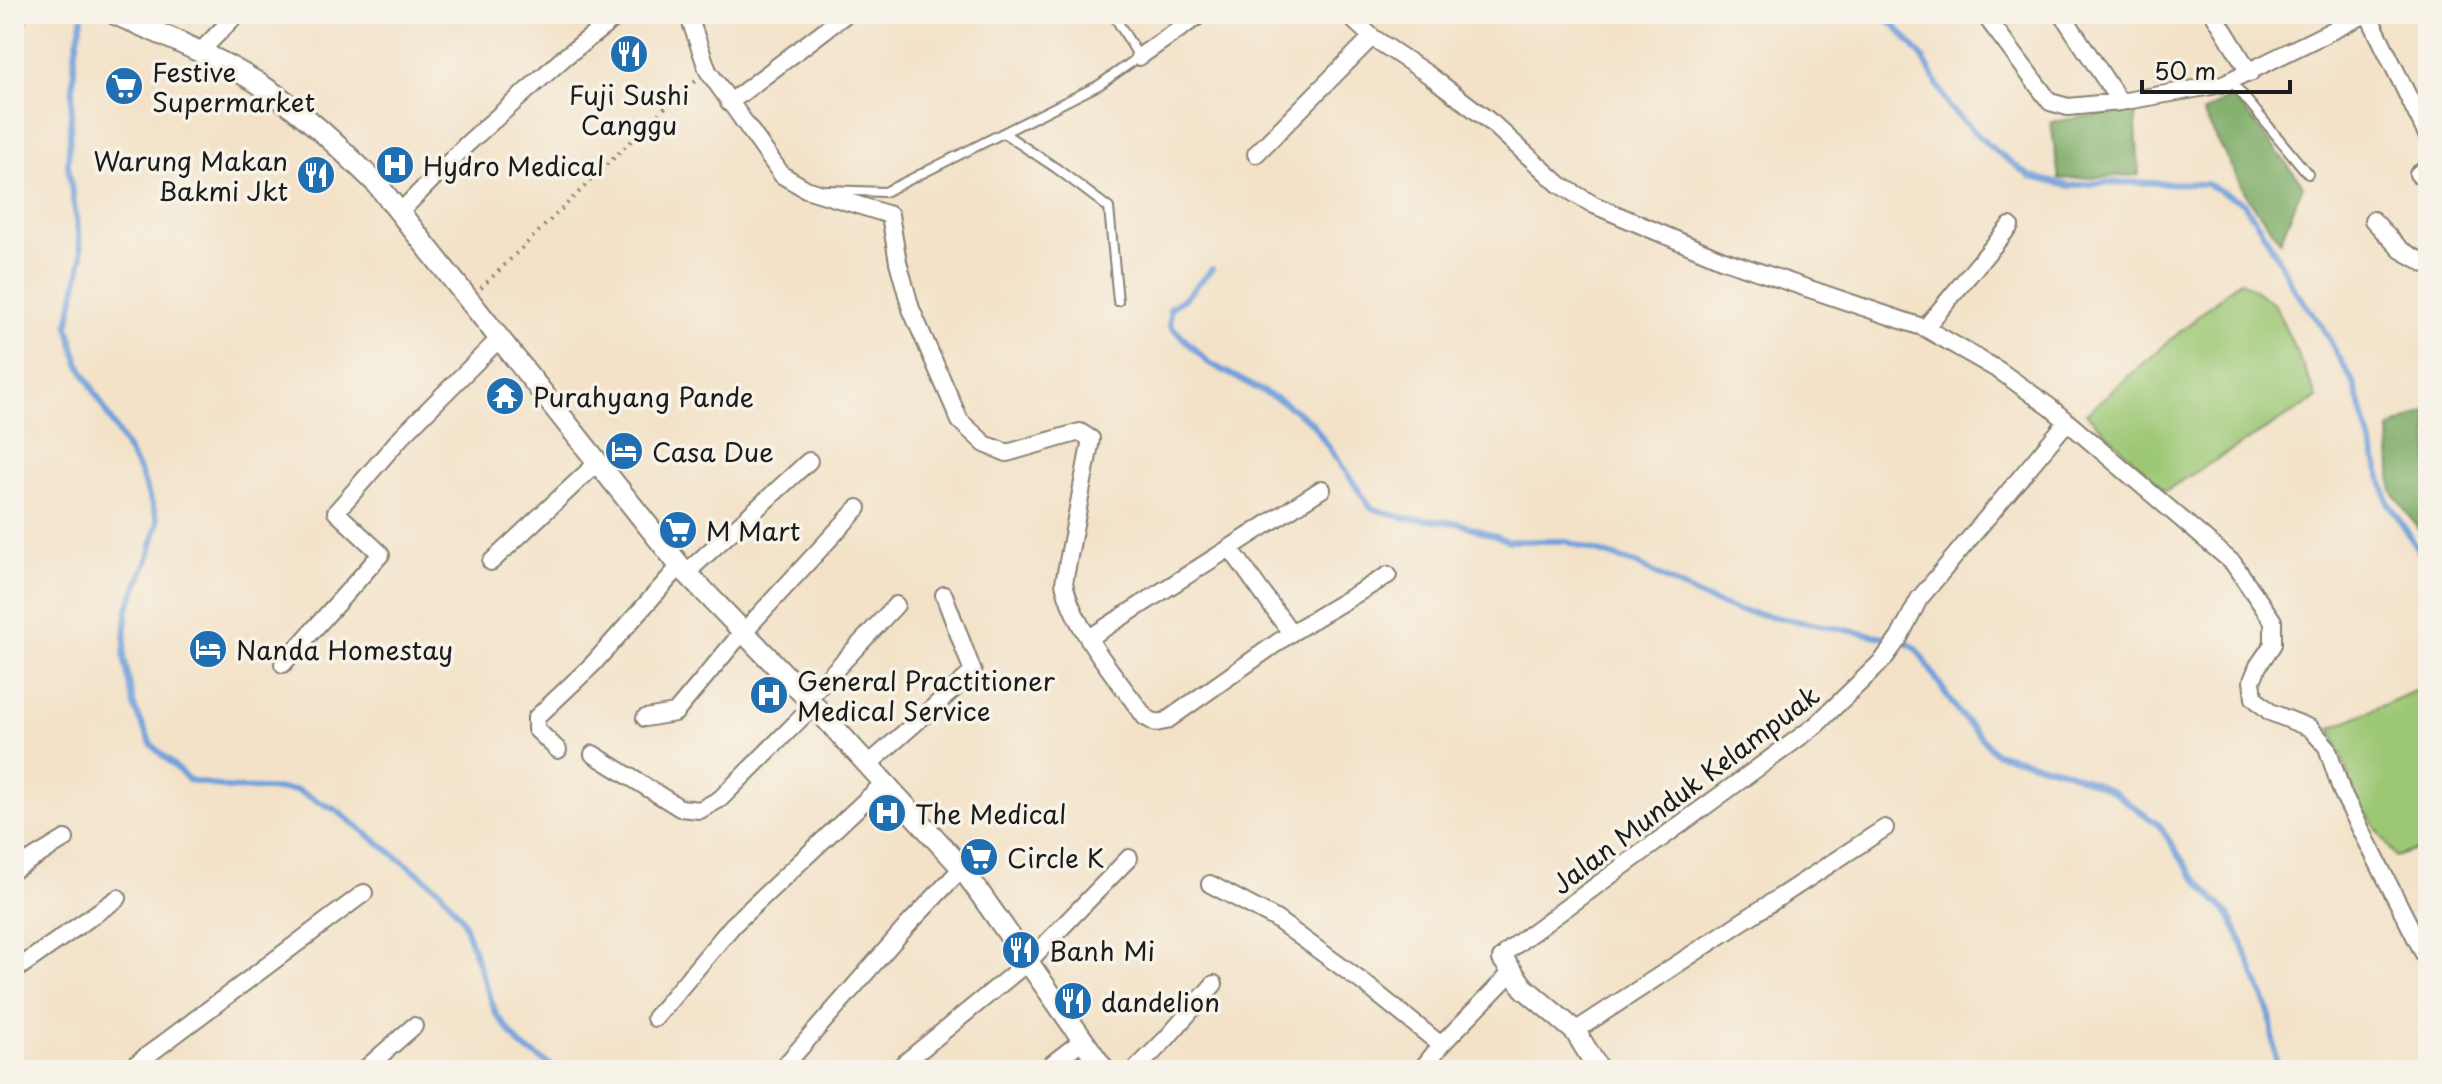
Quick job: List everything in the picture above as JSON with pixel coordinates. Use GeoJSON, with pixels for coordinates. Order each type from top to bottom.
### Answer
{"type":"FeatureCollection","features":[{"type":"Feature","properties":{"kind":"street"},"geometry":{"type":"LineString","coordinates":[[115,14],[199,53],[270,91],[336,144],[401,211],[596,464],[683,570],[811,702],[962,868],[1104,1070]]}},
{"type":"Feature","properties":{"kind":"street"},"geometry":{"type":"LineString","coordinates":[[199,53],[237,14]]}},
{"type":"Feature","properties":{"kind":"street"},"geometry":{"type":"LineString","coordinates":[[401,211],[468,143],[566,56],[620,14]]}},
{"type":"Feature","properties":{"kind":"street"},"geometry":{"type":"LineString","coordinates":[[688,14],[708,71],[782,175],[806,189],[890,215],[898,262],[911,309],[960,421],[985,444],[1007,453],[1080,432],[1091,439],[1064,583],[1067,599],[1089,638],[1145,717],[1156,723],[1166,721],[1291,633],[1388,575]]}},
{"type":"Feature","properties":{"kind":"street"},"geometry":{"type":"LineString","coordinates":[[729,103],[846,14]]}},
{"type":"Feature","properties":{"kind":"street"},"geometry":{"type":"LineString","coordinates":[[1139,57],[1201,14]]}},
{"type":"Feature","properties":{"kind":"street"},"geometry":{"type":"LineString","coordinates":[[1347,14],[1372,37],[1492,123],[1560,185],[1594,205],[1721,259],[1925,328],[2000,371],[2050,407],[2233,563],[2273,621],[2273,644],[2252,681],[2254,698],[2270,712],[2310,728],[2327,747],[2342,792],[2428,962]]}},
{"type":"Feature","properties":{"kind":"street"},"geometry":{"type":"LineString","coordinates":[[1984,14],[2050,102],[2068,107],[2120,102],[2232,82],[2367,14],[2428,137]]}},
{"type":"Feature","properties":{"kind":"street"},"geometry":{"type":"LineString","coordinates":[[2062,14],[2120,102]]}},
{"type":"Feature","properties":{"kind":"street"},"geometry":{"type":"LineString","coordinates":[[2214,14],[2250,73]]}},
{"type":"Feature","properties":{"kind":"street"},"geometry":{"type":"LineString","coordinates":[[1256,154],[1372,37]]}},
{"type":"Feature","properties":{"kind":"street"},"geometry":{"type":"LineString","coordinates":[[2373,220],[2401,250],[2428,265]]}},
{"type":"Feature","properties":{"kind":"street"},"geometry":{"type":"LineString","coordinates":[[1925,328],[2010,226]]}},
{"type":"Feature","properties":{"kind":"street"},"geometry":{"type":"LineString","coordinates":[[283,664],[381,554],[336,512],[421,416],[499,339]]}},
{"type":"Feature","properties":{"kind":"street","name":"Jalan Munduk Kelampuak"},"geometry":{"type":"LineString","coordinates":[[1421,1070],[1507,966],[1507,952],[1815,726],[1883,660],[1899,638],[1919,599],[2066,423]]}},
{"type":"Feature","properties":{"kind":"street"},"geometry":{"type":"LineString","coordinates":[[558,750],[540,735],[536,729],[536,718],[683,570],[809,461]]}},
{"type":"Feature","properties":{"kind":"street"},"geometry":{"type":"LineString","coordinates":[[491,562],[596,464]]}},
{"type":"Feature","properties":{"kind":"street"},"geometry":{"type":"LineString","coordinates":[[1089,638],[1322,489]]}},
{"type":"Feature","properties":{"kind":"street"},"geometry":{"type":"LineString","coordinates":[[645,718],[675,713],[743,633],[858,508]]}},
{"type":"Feature","properties":{"kind":"street"},"geometry":{"type":"LineString","coordinates":[[1230,548],[1291,633]]}},
{"type":"Feature","properties":{"kind":"street"},"geometry":{"type":"LineString","coordinates":[[869,764],[973,672],[944,595]]}},
{"type":"Feature","properties":{"kind":"street"},"geometry":{"type":"LineString","coordinates":[[593,754],[680,808],[700,810],[720,799],[896,605]]}},
{"type":"Feature","properties":{"kind":"street"},"geometry":{"type":"LineString","coordinates":[[655,1018],[733,925],[885,782]]}},
{"type":"Feature","properties":{"kind":"street"},"geometry":{"type":"LineString","coordinates":[[1575,1031],[1885,828]]}},
{"type":"Feature","properties":{"kind":"street"},"geometry":{"type":"LineString","coordinates":[[14,870],[65,839]]}},
{"type":"Feature","properties":{"kind":"street"},"geometry":{"type":"LineString","coordinates":[[896,1070],[1029,961],[1129,858]]}},
{"type":"Feature","properties":{"kind":"street"},"geometry":{"type":"LineString","coordinates":[[781,1070],[962,868]]}},
{"type":"Feature","properties":{"kind":"street"},"geometry":{"type":"LineString","coordinates":[[1210,884],[1276,919],[1441,1045]]}},
{"type":"Feature","properties":{"kind":"street"},"geometry":{"type":"LineString","coordinates":[[128,1070],[364,893]]}},
{"type":"Feature","properties":{"kind":"street"},"geometry":{"type":"LineString","coordinates":[[14,971],[118,898]]}},
{"type":"Feature","properties":{"kind":"street"},"geometry":{"type":"LineString","coordinates":[[1507,966],[1524,988],[1575,1031],[1599,1070]]}},
{"type":"Feature","properties":{"kind":"street"},"geometry":{"type":"LineString","coordinates":[[1135,1070],[1214,984]]}},
{"type":"Feature","properties":{"kind":"street"},"geometry":{"type":"LineString","coordinates":[[364,1070],[414,1026]]}},
{"type":"Feature","properties":{"kind":"street"},"geometry":{"type":"LineString","coordinates":[[1044,1070],[1084,1039]]}},
{"type":"Feature","properties":{"kind":"lane"},"geometry":{"type":"LineString","coordinates":[[806,189],[885,192],[1099,85],[1139,57],[1113,14]]}},
{"type":"Feature","properties":{"kind":"lane"},"geometry":{"type":"LineString","coordinates":[[2232,82],[2308,174]]}},
{"type":"Feature","properties":{"kind":"lane"},"geometry":{"type":"LineString","coordinates":[[1005,134],[1109,208],[1118,301]]}},
{"type":"Feature","properties":{"kind":"path"},"geometry":{"type":"LineString","coordinates":[[476,293],[677,96],[708,71]]}},
{"type":"Feature","properties":{"kind":"green space"},"geometry":{"type":"Polygon","coordinates":[[[2233,95],[2303,185],[2280,241],[2248,198],[2203,113],[2233,95]]]}},
{"type":"Feature","properties":{"kind":"green space"},"geometry":{"type":"Polygon","coordinates":[[[2135,109],[2139,175],[2059,179],[2051,122],[2135,109]]]}},
{"type":"Feature","properties":{"kind":"green space"},"geometry":{"type":"Polygon","coordinates":[[[2240,280],[2275,305],[2317,398],[2165,491],[2086,413],[2240,280]]]}},
{"type":"Feature","properties":{"kind":"green space"},"geometry":{"type":"Polygon","coordinates":[[[2428,410],[2428,543],[2392,491],[2389,429],[2428,410]]]}},
{"type":"Feature","properties":{"kind":"green space"},"geometry":{"type":"Polygon","coordinates":[[[2428,685],[2428,846],[2396,857],[2357,800],[2331,728],[2428,685]]]}},
{"type":"Feature","properties":{"kind":"waterway"},"geometry":{"type":"LineString","coordinates":[[1812,14],[1841,19],[1856,14]]}},
{"type":"Feature","properties":{"kind":"waterway"},"geometry":{"type":"LineString","coordinates":[[1881,14],[1923,58],[1950,108],[1988,145],[2031,177],[2070,186],[2107,182],[2207,184],[2244,203],[2294,289],[2321,325],[2354,384],[2388,502],[2428,565]]}},
{"type":"Feature","properties":{"kind":"waterway"},"geometry":{"type":"LineString","coordinates":[[82,19],[75,53],[68,165],[82,258],[68,326],[79,364],[140,472],[158,521],[149,557],[127,610],[124,657],[134,706],[151,744],[189,780],[228,788],[296,790],[336,810],[440,890],[462,918],[496,1014],[521,1046],[559,1070]]}},
{"type":"Feature","properties":{"kind":"waterway"},"geometry":{"type":"LineString","coordinates":[[1212,269],[1185,298],[1170,308],[1170,325],[1209,363],[1283,402],[1312,423],[1371,508],[1404,518],[1458,523],[1509,541],[1564,541],[1637,564],[1703,598],[1737,610],[1900,640],[1916,648],[1958,712],[1995,753],[2066,771],[2115,793],[2159,825],[2192,875],[2229,915],[2237,930],[2270,1015],[2277,1070]]}},
{"type":"Feature","properties":{"kind":"place","name":"Fuji Sushi Canggu"},"geometry":{"type":"Point","coordinates":[629,54]}},
{"type":"Feature","properties":{"kind":"place","name":"Festive Supermarket"},"geometry":{"type":"Point","coordinates":[124,86]}},
{"type":"Feature","properties":{"kind":"place","name":"Hydro Medical"},"geometry":{"type":"Point","coordinates":[395,165]}},
{"type":"Feature","properties":{"kind":"place","name":"Warung Makan Bakmi Jkt"},"geometry":{"type":"Point","coordinates":[316,175]}},
{"type":"Feature","properties":{"kind":"place","name":"Purahyang Pande"},"geometry":{"type":"Point","coordinates":[505,396]}},
{"type":"Feature","properties":{"kind":"place","name":"Casa Due"},"geometry":{"type":"Point","coordinates":[624,451]}},
{"type":"Feature","properties":{"kind":"place","name":"M Mart"},"geometry":{"type":"Point","coordinates":[678,530]}},
{"type":"Feature","properties":{"kind":"place","name":"Nanda Homestay"},"geometry":{"type":"Point","coordinates":[208,649]}},
{"type":"Feature","properties":{"kind":"place","name":"General Practitioner Medical Service"},"geometry":{"type":"Point","coordinates":[769,695]}},
{"type":"Feature","properties":{"kind":"place","name":"The Medical"},"geometry":{"type":"Point","coordinates":[887,813]}},
{"type":"Feature","properties":{"kind":"place","name":"Circle K"},"geometry":{"type":"Point","coordinates":[979,857]}},
{"type":"Feature","properties":{"kind":"place","name":"Banh Mi"},"geometry":{"type":"Point","coordinates":[1021,950]}},
{"type":"Feature","properties":{"kind":"place","name":"dandelion"},"geometry":{"type":"Point","coordinates":[1073,1001]}}]}
